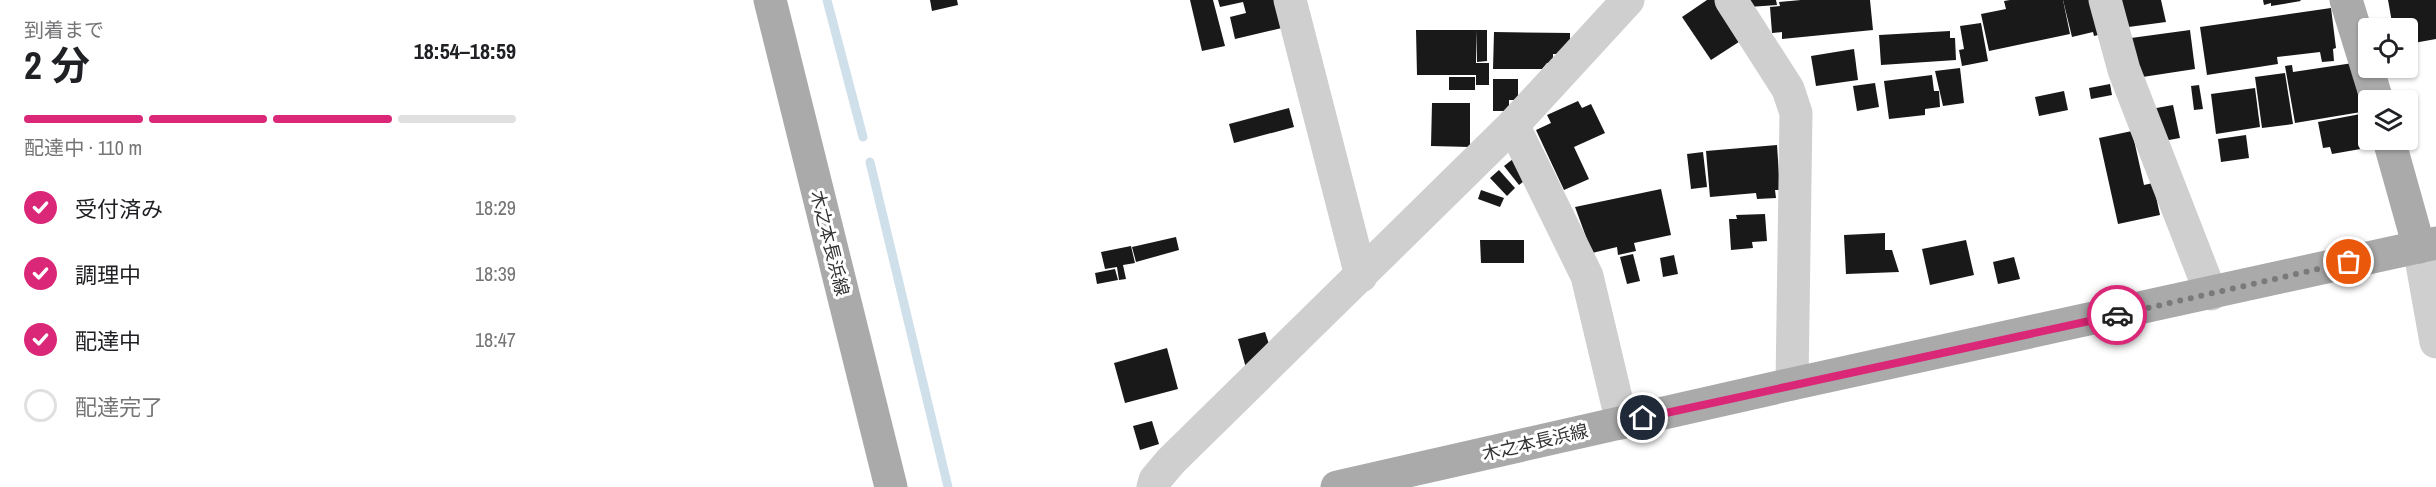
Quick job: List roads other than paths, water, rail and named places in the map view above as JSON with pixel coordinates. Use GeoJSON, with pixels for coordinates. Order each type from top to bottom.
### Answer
{"type":"FeatureCollection","features":[{"type":"Feature","properties":{"kind":"main road","name":"木之本長浜線"},"geometry":{"type":"LineString","coordinates":[[770,0],[891,487]]}},
{"type":"Feature","properties":{"kind":"main road"},"geometry":{"type":"LineString","coordinates":[[2346,0],[2374,90]]}},
{"type":"Feature","properties":{"kind":"main road"},"geometry":{"type":"LineString","coordinates":[[2393,150],[2427,245]]}},
{"type":"Feature","properties":{"kind":"main road","name":"木之本長浜線"},"geometry":{"type":"LineString","coordinates":[[1337,487],[1792,384],[2427,245]]}},
{"type":"Feature","properties":{"kind":"street"},"geometry":{"type":"LineString","coordinates":[[1290,0],[1361,276]]}},
{"type":"Feature","properties":{"kind":"street"},"geometry":{"type":"LineString","coordinates":[[1153,487],[1155,480],[1171,461],[1513,125],[1628,0]]}},
{"type":"Feature","properties":{"kind":"street"},"geometry":{"type":"LineString","coordinates":[[1731,0],[1788,89],[1796,113],[1792,384]]}},
{"type":"Feature","properties":{"kind":"street"},"geometry":{"type":"LineString","coordinates":[[2105,0],[2124,70],[2211,294]]}},
{"type":"Feature","properties":{"kind":"street"},"geometry":{"type":"LineString","coordinates":[[1513,125],[1587,276],[1622,423]]}},
{"type":"Feature","properties":{"kind":"street"},"geometry":{"type":"LineString","coordinates":[[2427,245],[2436,342]]}},
{"type":"Feature","properties":{"kind":"waterway"},"geometry":{"type":"LineString","coordinates":[[827,0],[863,137]]}},
{"type":"Feature","properties":{"kind":"waterway"},"geometry":{"type":"LineString","coordinates":[[870,162],[948,487]]}}]}
